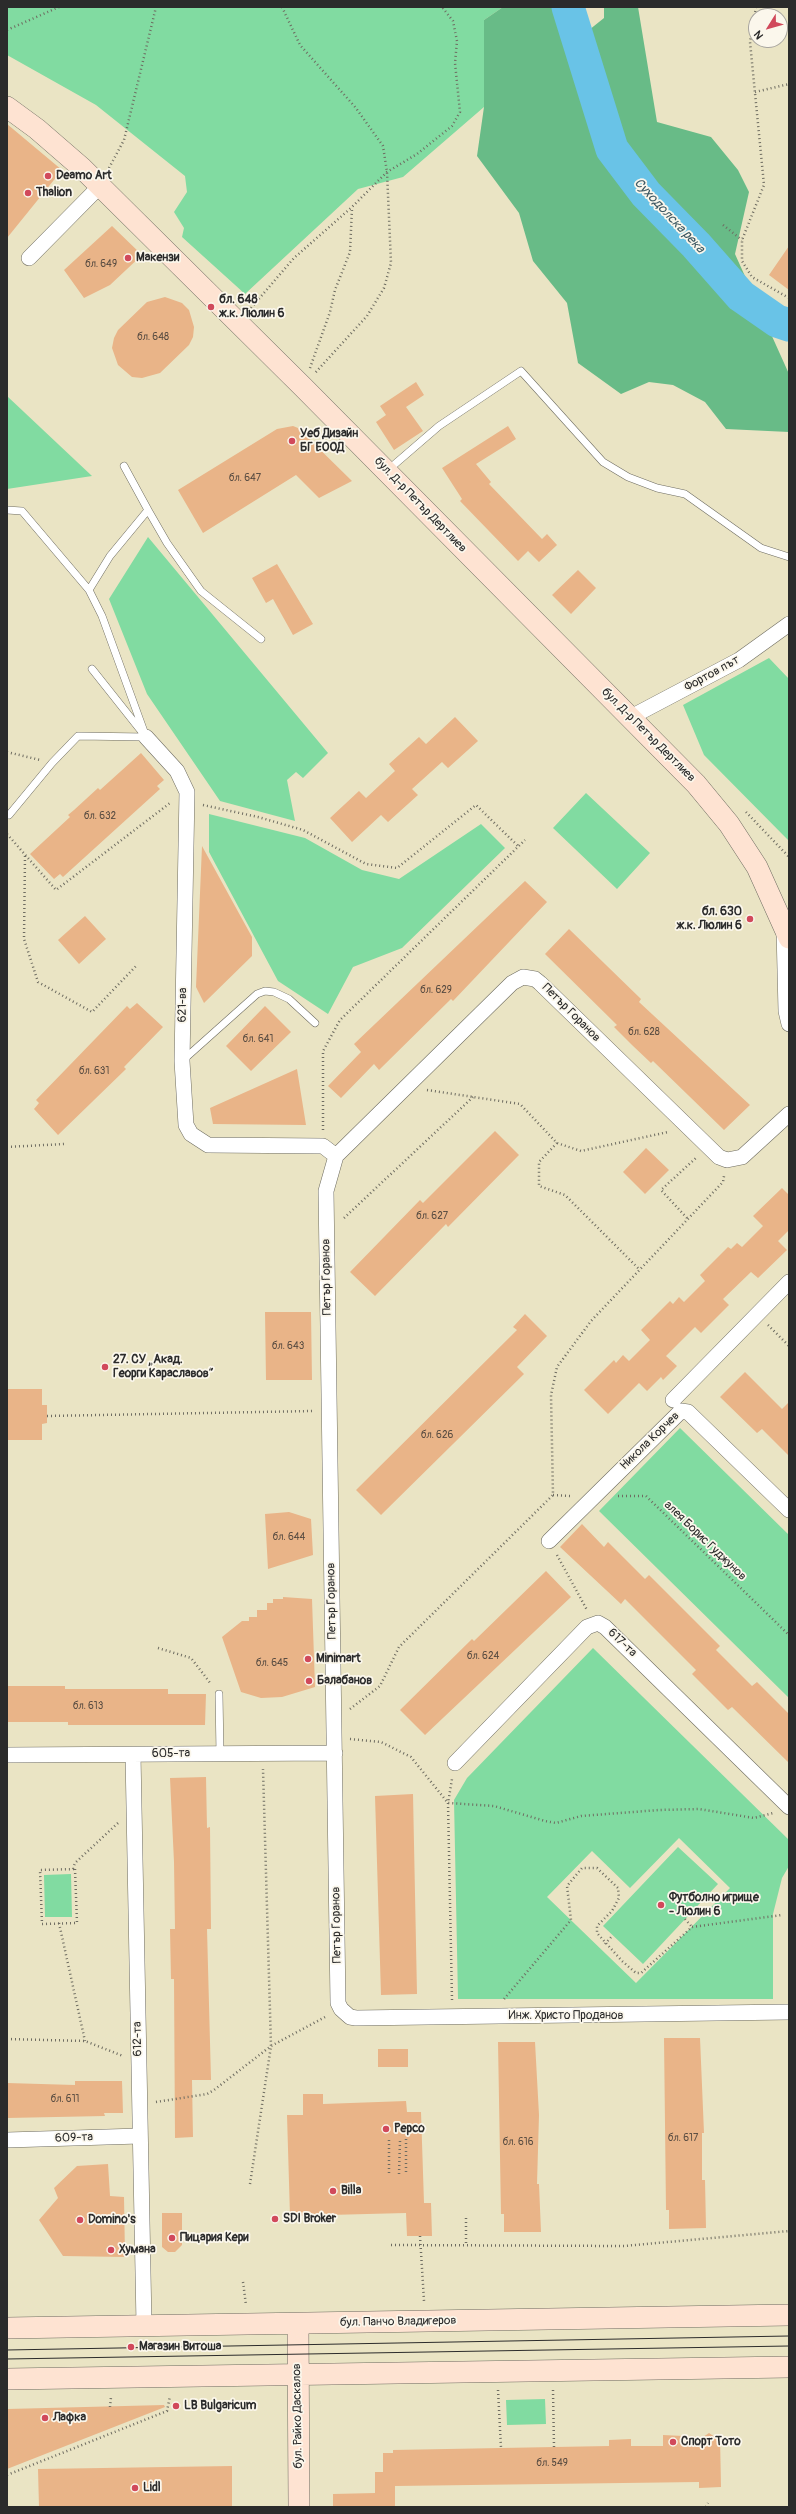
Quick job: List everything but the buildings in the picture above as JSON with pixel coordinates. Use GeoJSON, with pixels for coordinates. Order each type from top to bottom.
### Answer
{"type":"FeatureCollection","features":[{"type":"Feature","properties":{"kind":"main road","name":"бул. Д-р Петър Дертлиев"},"geometry":{"type":"LineString","coordinates":[[7,107],[103,179],[239,322],[696,784],[730,824],[757,867],[787,933]]}},
{"type":"Feature","properties":{"kind":"main road","name":"бул. Панчо Владигеров"},"geometry":{"type":"LineString","coordinates":[[7,2328],[144,2324],[298,2324],[789,2315]]}},
{"type":"Feature","properties":{"kind":"main road","name":"бул. Райко Даскалов"},"geometry":{"type":"LineString","coordinates":[[298,2324],[299,2507]]}},
{"type":"Feature","properties":{"kind":"main road"},"geometry":{"type":"LineString","coordinates":[[7,2379],[789,2367]]}},
{"type":"Feature","properties":{"kind":"street"},"geometry":{"type":"LineString","coordinates":[[30,258],[103,179]]}},
{"type":"Feature","properties":{"kind":"street","name":"Фортов път"},"geometry":{"type":"LineString","coordinates":[[631,717],[739,660],[789,624]]}},
{"type":"Feature","properties":{"kind":"street","name":"621-ва"},"geometry":{"type":"LineString","coordinates":[[146,737],[177,771],[187,792],[182,1061],[184,1115],[189,1129],[199,1141],[208,1145],[323,1146]]}},
{"type":"Feature","properties":{"kind":"street"},"geometry":{"type":"LineString","coordinates":[[787,933],[786,1011],[789,1024]]}},
{"type":"Feature","properties":{"kind":"street","name":"Петър Горанов"},"geometry":{"type":"LineString","coordinates":[[343,2011],[338,2003],[326,1234],[326,1191],[336,1156],[512,983],[523,977],[529,977],[540,983],[706,1147],[719,1157],[726,1160]]}},
{"type":"Feature","properties":{"kind":"street"},"geometry":{"type":"LineString","coordinates":[[726,1160],[734,1160],[748,1153],[789,1114]]}},
{"type":"Feature","properties":{"kind":"street"},"geometry":{"type":"LineString","coordinates":[[323,1146],[336,1156]]}},
{"type":"Feature","properties":{"kind":"street","name":"Никола Корчев"},"geometry":{"type":"LineString","coordinates":[[673,1400],[757,1315],[787,1289]]}},
{"type":"Feature","properties":{"kind":"street","name":"Никола Корчев"},"geometry":{"type":"LineString","coordinates":[[549,1541],[678,1412],[685,1411],[789,1510]]}},
{"type":"Feature","properties":{"kind":"street","name":"617-та"},"geometry":{"type":"LineString","coordinates":[[455,1763],[587,1627],[594,1623],[605,1627],[787,1805]]}},
{"type":"Feature","properties":{"kind":"street","name":"605-та"},"geometry":{"type":"LineString","coordinates":[[7,1755],[335,1753]]}},
{"type":"Feature","properties":{"kind":"street","name":"612-та"},"geometry":{"type":"LineString","coordinates":[[133,1755],[144,2324]]}},
{"type":"Feature","properties":{"kind":"street","name":"Инж. Христо Проданов"},"geometry":{"type":"LineString","coordinates":[[343,2011],[356,2018],[789,2012]]}},
{"type":"Feature","properties":{"kind":"street","name":"609-та"},"geometry":{"type":"LineString","coordinates":[[7,2140],[140,2136]]}},
{"type":"Feature","properties":{"kind":"lane"},"geometry":{"type":"LineString","coordinates":[[387,471],[403,459],[439,426],[521,371],[603,462],[628,477],[657,488],[685,494],[761,548],[789,557]]}},
{"type":"Feature","properties":{"kind":"lane"},"geometry":{"type":"LineString","coordinates":[[124,466],[167,543],[201,590],[262,639]]}},
{"type":"Feature","properties":{"kind":"lane"},"geometry":{"type":"LineString","coordinates":[[7,510],[22,511],[89,590],[102,616],[146,737]]}},
{"type":"Feature","properties":{"kind":"lane"},"geometry":{"type":"LineString","coordinates":[[89,590],[110,556],[148,510]]}},
{"type":"Feature","properties":{"kind":"lane"},"geometry":{"type":"LineString","coordinates":[[92,669],[146,737]]}},
{"type":"Feature","properties":{"kind":"lane"},"geometry":{"type":"LineString","coordinates":[[9,815],[52,763],[78,736],[146,737]]}},
{"type":"Feature","properties":{"kind":"lane"},"geometry":{"type":"LineString","coordinates":[[182,1061],[257,994],[265,991],[274,992],[289,999],[315,1023]]}},
{"type":"Feature","properties":{"kind":"lane"},"geometry":{"type":"LineString","coordinates":[[219,1694],[220,1754]]}},
{"type":"Feature","properties":{"kind":"path"},"geometry":{"type":"LineString","coordinates":[[7,30],[59,7]]}},
{"type":"Feature","properties":{"kind":"path"},"geometry":{"type":"LineString","coordinates":[[103,179],[124,140],[156,7]]}},
{"type":"Feature","properties":{"kind":"path"},"geometry":{"type":"LineString","coordinates":[[282,7],[300,45],[356,108],[383,146],[387,172],[392,264],[384,288],[367,316],[303,387]]}},
{"type":"Feature","properties":{"kind":"path"},"geometry":{"type":"LineString","coordinates":[[239,322],[294,258],[352,208],[387,172],[417,154],[452,126],[460,112],[455,63],[457,41],[453,21],[442,7]]}},
{"type":"Feature","properties":{"kind":"path"},"geometry":{"type":"LineString","coordinates":[[756,7],[750,42],[764,185],[742,240],[742,261],[752,277],[789,298]]}},
{"type":"Feature","properties":{"kind":"path"},"geometry":{"type":"LineString","coordinates":[[754,92],[789,84]]}},
{"type":"Feature","properties":{"kind":"path"},"geometry":{"type":"LineString","coordinates":[[303,387],[322,337],[335,290],[350,252],[352,208]]}},
{"type":"Feature","properties":{"kind":"path"},"geometry":{"type":"LineString","coordinates":[[723,225],[742,240]]}},
{"type":"Feature","properties":{"kind":"path"},"geometry":{"type":"LineString","coordinates":[[7,752],[52,763]]}},
{"type":"Feature","properties":{"kind":"path"},"geometry":{"type":"LineString","coordinates":[[7,834],[56,890],[181,795],[187,802],[258,817],[303,830],[366,864],[397,868],[476,805],[518,846]]}},
{"type":"Feature","properties":{"kind":"path"},"geometry":{"type":"LineString","coordinates":[[743,809],[789,857]]}},
{"type":"Feature","properties":{"kind":"path"},"geometry":{"type":"LineString","coordinates":[[323,1146],[323,1051],[340,1020],[525,840]]}},
{"type":"Feature","properties":{"kind":"path"},"geometry":{"type":"LineString","coordinates":[[25,855],[24,938],[38,982],[92,1012],[137,965]]}},
{"type":"Feature","properties":{"kind":"path"},"geometry":{"type":"LineString","coordinates":[[407,1087],[520,1104],[557,1143],[581,1152],[686,1128]]}},
{"type":"Feature","properties":{"kind":"path"},"geometry":{"type":"LineString","coordinates":[[326,1234],[474,1097]]}},
{"type":"Feature","properties":{"kind":"path"},"geometry":{"type":"LineString","coordinates":[[557,1143],[539,1162],[539,1186],[565,1195],[639,1269]]}},
{"type":"Feature","properties":{"kind":"path"},"geometry":{"type":"LineString","coordinates":[[7,1148],[64,1144]]}},
{"type":"Feature","properties":{"kind":"path"},"geometry":{"type":"LineString","coordinates":[[687,1218],[661,1190],[706,1147]]}},
{"type":"Feature","properties":{"kind":"path"},"geometry":{"type":"LineString","coordinates":[[334,1721],[380,1686],[399,1647],[553,1495],[552,1395],[557,1367],[590,1321],[723,1182],[726,1160]]}},
{"type":"Feature","properties":{"kind":"path"},"geometry":{"type":"LineString","coordinates":[[757,1315],[789,1346]]}},
{"type":"Feature","properties":{"kind":"path"},"geometry":{"type":"LineString","coordinates":[[47,1416],[329,1411]]}},
{"type":"Feature","properties":{"kind":"path","name":"алея Борис Гуджунов"},"geometry":{"type":"LineString","coordinates":[[594,1496],[646,1496],[789,1635]]}},
{"type":"Feature","properties":{"kind":"path"},"geometry":{"type":"LineString","coordinates":[[549,1541],[594,1623]]}},
{"type":"Feature","properties":{"kind":"path"},"geometry":{"type":"LineString","coordinates":[[158,1648],[192,1658],[219,1694]]}},
{"type":"Feature","properties":{"kind":"path"},"geometry":{"type":"LineString","coordinates":[[334,1737],[381,1742],[396,1747],[411,1757],[448,1803],[494,1806],[556,1823],[581,1816],[658,1810],[699,1809],[754,1818],[777,1812],[787,1805]]}},
{"type":"Feature","properties":{"kind":"path"},"geometry":{"type":"LineString","coordinates":[[250,2184],[270,2046],[263,1754]]}},
{"type":"Feature","properties":{"kind":"path"},"geometry":{"type":"LineString","coordinates":[[452,2016],[448,1803],[455,1763]]}},
{"type":"Feature","properties":{"kind":"path"},"geometry":{"type":"LineString","coordinates":[[73,1869],[75,1863],[134,1808]]}},
{"type":"Feature","properties":{"kind":"path"},"geometry":{"type":"LineString","coordinates":[[498,2005],[571,1920],[567,1886],[582,1868],[597,1868],[618,1888],[619,1898],[612,1911],[598,1926],[597,1933],[605,1944],[636,1973],[641,1973],[692,1926],[782,1915]]}},
{"type":"Feature","properties":{"kind":"path"},"geometry":{"type":"LineString","coordinates":[[73,1869],[76,1869],[77,1923],[42,1924],[40,1870],[73,1869]]}},
{"type":"Feature","properties":{"kind":"path"},"geometry":{"type":"LineString","coordinates":[[685,1919],[692,1926]]}},
{"type":"Feature","properties":{"kind":"path"},"geometry":{"type":"LineString","coordinates":[[59,1923],[85,2041]]}},
{"type":"Feature","properties":{"kind":"path"},"geometry":{"type":"LineString","coordinates":[[605,1944],[613,1935]]}},
{"type":"Feature","properties":{"kind":"path"},"geometry":{"type":"LineString","coordinates":[[140,2105],[207,2094],[270,2046],[343,2011]]}},
{"type":"Feature","properties":{"kind":"path"},"geometry":{"type":"LineString","coordinates":[[7,2039],[85,2041],[139,2062]]}},
{"type":"Feature","properties":{"kind":"path"},"geometry":{"type":"LineString","coordinates":[[389,2139],[389,2173]]}},
{"type":"Feature","properties":{"kind":"path"},"geometry":{"type":"LineString","coordinates":[[406,2139],[406,2174]]}},
{"type":"Feature","properties":{"kind":"path"},"geometry":{"type":"LineString","coordinates":[[399,2174],[400,2141]]}},
{"type":"Feature","properties":{"kind":"path"},"geometry":{"type":"LineString","coordinates":[[466,2218],[466,2245]]}},
{"type":"Feature","properties":{"kind":"path"},"geometry":{"type":"LineString","coordinates":[[391,2245],[624,2246],[789,2231]]}},
{"type":"Feature","properties":{"kind":"path"},"geometry":{"type":"LineString","coordinates":[[420,2236],[424,2303]]}},
{"type":"Feature","properties":{"kind":"path"},"geometry":{"type":"LineString","coordinates":[[243,2282],[246,2306]]}},
{"type":"Feature","properties":{"kind":"path"},"geometry":{"type":"LineString","coordinates":[[553,2388],[554,2447]]}},
{"type":"Feature","properties":{"kind":"path"},"geometry":{"type":"LineString","coordinates":[[498,2389],[501,2448]]}},
{"type":"Feature","properties":{"kind":"path"},"geometry":{"type":"LineString","coordinates":[[7,2475],[167,2411],[171,2394]]}},
{"type":"Feature","properties":{"kind":"path"},"geometry":{"type":"LineString","coordinates":[[110,2407],[111,2395]]}},
{"type":"Feature","properties":{"kind":"path"},"geometry":{"type":"LineString","coordinates":[[109,2429],[109,2434]]}},
{"type":"Feature","properties":{"kind":"path"},"geometry":{"type":"LineString","coordinates":[[706,2507],[708,2503]]}},
{"type":"Feature","properties":{"kind":"green space"},"geometry":{"type":"Polygon","coordinates":[[[7,7],[503,7],[484,20],[484,107],[403,177],[358,189],[245,294],[182,237],[184,228],[174,212],[187,192],[185,176],[96,105],[7,55],[7,7]]]}},
{"type":"Feature","properties":{"kind":"green space"},"geometry":{"type":"Polygon","coordinates":[[[503,7],[559,7],[584,34],[604,18],[604,7],[638,7],[657,122],[711,137],[738,170],[749,192],[735,254],[789,374],[789,432],[726,429],[705,402],[673,385],[649,382],[621,394],[578,363],[567,303],[533,261],[519,213],[477,156],[484,107],[484,20],[503,7]]]}},
{"type":"Feature","properties":{"kind":"green space"},"geometry":{"type":"Polygon","coordinates":[[[7,396],[92,476],[7,489],[7,396]]]}},
{"type":"Feature","properties":{"kind":"green space"},"geometry":{"type":"Polygon","coordinates":[[[148,537],[328,753],[303,778],[296,772],[287,780],[295,821],[220,801],[147,694],[109,599],[148,537]]]}},
{"type":"Feature","properties":{"kind":"green space"},"geometry":{"type":"Polygon","coordinates":[[[769,658],[789,679],[789,841],[704,755],[683,705],[769,658]]]}},
{"type":"Feature","properties":{"kind":"green space"},"geometry":{"type":"Polygon","coordinates":[[[586,793],[650,853],[617,889],[553,828],[586,793]]]}},
{"type":"Feature","properties":{"kind":"green space"},"geometry":{"type":"Polygon","coordinates":[[[209,814],[305,838],[362,870],[399,879],[481,824],[505,848],[402,948],[353,967],[328,1014],[278,981],[209,852],[209,814]]]}},
{"type":"Feature","properties":{"kind":"green space"},"geometry":{"type":"Polygon","coordinates":[[[680,1428],[789,1535],[789,1698],[599,1511],[680,1428]]]}},
{"type":"Feature","properties":{"kind":"green space"},"geometry":{"type":"Polygon","coordinates":[[[593,1648],[789,1840],[789,1866],[782,1878],[773,1914],[773,1999],[458,1999],[454,1800],[467,1778],[593,1648]],[[679,1838],[630,1888],[592,1851],[547,1897],[636,1983],[730,1888],[679,1838]]]}},
{"type":"Feature","properties":{"kind":"green space","name":"Футболно игрище - Люлин 6"},"geometry":{"type":"Polygon","coordinates":[[[678,1847],[718,1884],[643,1964],[603,1926],[678,1847]]]}},
{"type":"Feature","properties":{"kind":"green space"},"geometry":{"type":"Polygon","coordinates":[[[71,1874],[72,1917],[45,1917],[44,1875],[71,1874]]]}},
{"type":"Feature","properties":{"kind":"green space"},"geometry":{"type":"Polygon","coordinates":[[[545,2399],[546,2424],[507,2425],[506,2400],[545,2399]]]}},
{"type":"Feature","properties":{"kind":"waterway","name":"Суходолска река"},"geometry":{"type":"LineString","coordinates":[[568,7],[612,149],[646,194],[696,245],[741,296],[777,321],[789,325]]}},
{"type":"Feature","properties":{"kind":"tram line"},"geometry":{"type":"LineString","coordinates":[[7,2350],[789,2336]]}},
{"type":"Feature","properties":{"kind":"tram line"},"geometry":{"type":"LineString","coordinates":[[7,2359],[789,2346]]}},
{"type":"Feature","properties":{"kind":"place","name":"Deamo Art"},"geometry":{"type":"Point","coordinates":[48,176]}},
{"type":"Feature","properties":{"kind":"place","name":"Thalion"},"geometry":{"type":"Point","coordinates":[28,193]}},
{"type":"Feature","properties":{"kind":"place","name":"Макензи"},"geometry":{"type":"Point","coordinates":[128,258]}},
{"type":"Feature","properties":{"kind":"place","name":"бл. 648 ж.к. Люлин 6"},"geometry":{"type":"Point","coordinates":[211,307]}},
{"type":"Feature","properties":{"kind":"place","name":"Уеб Дизайн БГ ЕООД"},"geometry":{"type":"Point","coordinates":[292,441]}},
{"type":"Feature","properties":{"kind":"place","name":"бл. 630 ж.к. Люлин 6"},"geometry":{"type":"Point","coordinates":[750,919]}},
{"type":"Feature","properties":{"kind":"place","name":"27. СУ „Акад. Георги Караславов“"},"geometry":{"type":"Point","coordinates":[105,1367]}},
{"type":"Feature","properties":{"kind":"place","name":"Minimart"},"geometry":{"type":"Point","coordinates":[308,1659]}},
{"type":"Feature","properties":{"kind":"place","name":"Балабанов"},"geometry":{"type":"Point","coordinates":[309,1681]}},
{"type":"Feature","properties":{"kind":"place","name":"Футболно игрище - Люлин 6"},"geometry":{"type":"Point","coordinates":[661,1905]}},
{"type":"Feature","properties":{"kind":"place","name":"Pepco"},"geometry":{"type":"Point","coordinates":[386,2129]}},
{"type":"Feature","properties":{"kind":"place","name":"Billa"},"geometry":{"type":"Point","coordinates":[333,2191]}},
{"type":"Feature","properties":{"kind":"place","name":"SDI Broker"},"geometry":{"type":"Point","coordinates":[275,2219]}},
{"type":"Feature","properties":{"kind":"place","name":"Domino's"},"geometry":{"type":"Point","coordinates":[80,2220]}},
{"type":"Feature","properties":{"kind":"place","name":"Пицария Кери"},"geometry":{"type":"Point","coordinates":[172,2238]}},
{"type":"Feature","properties":{"kind":"place","name":"Хумана"},"geometry":{"type":"Point","coordinates":[111,2250]}},
{"type":"Feature","properties":{"kind":"place","name":"Магазин Витоша"},"geometry":{"type":"Point","coordinates":[131,2347]}},
{"type":"Feature","properties":{"kind":"place","name":"LB Bulgaricum"},"geometry":{"type":"Point","coordinates":[176,2406]}},
{"type":"Feature","properties":{"kind":"place","name":"Лафка"},"geometry":{"type":"Point","coordinates":[45,2418]}},
{"type":"Feature","properties":{"kind":"place","name":"Спорт Тото"},"geometry":{"type":"Point","coordinates":[673,2442]}},
{"type":"Feature","properties":{"kind":"place","name":"Lidl"},"geometry":{"type":"Point","coordinates":[135,2488]}}]}
